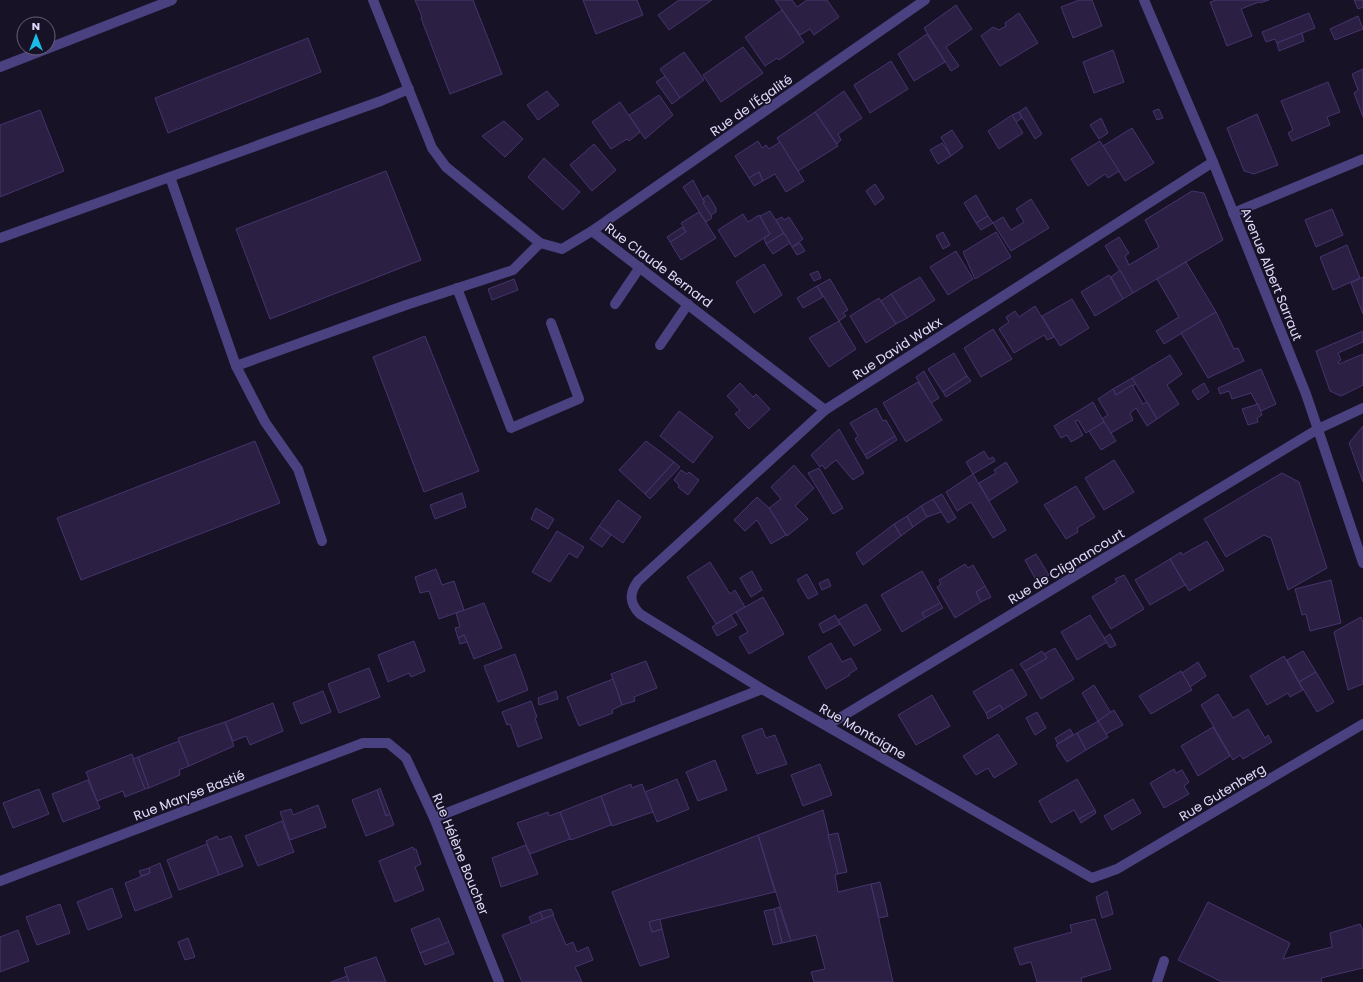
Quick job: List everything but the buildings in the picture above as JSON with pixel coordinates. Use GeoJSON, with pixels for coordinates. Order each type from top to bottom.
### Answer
{"type":"FeatureCollection","features":[{"type":"Feature","properties":{"kind":"street"},"geometry":{"type":"LineString","coordinates":[[0,67],[172,0]]}},
{"type":"Feature","properties":{"kind":"street","name":"Rue Claude Bernard"},"geometry":{"type":"LineString","coordinates":[[373,0],[432,148],[446,167],[540,243],[562,249],[592,231],[825,410]]}},
{"type":"Feature","properties":{"kind":"street","name":"Rue de l'Égalité"},"geometry":{"type":"LineString","coordinates":[[592,231],[925,0]]}},
{"type":"Feature","properties":{"kind":"street","name":"Avenue Albert Sarraut"},"geometry":{"type":"LineString","coordinates":[[1144,0],[1213,162],[1306,394],[1363,563]]}},
{"type":"Feature","properties":{"kind":"street"},"geometry":{"type":"LineString","coordinates":[[0,238],[381,101],[409,89]]}},
{"type":"Feature","properties":{"kind":"street"},"geometry":{"type":"LineString","coordinates":[[1233,213],[1363,159]]}},
{"type":"Feature","properties":{"kind":"street","name":"Rue David Wakx"},"geometry":{"type":"LineString","coordinates":[[630,598],[632,589],[638,581],[825,410],[1213,162]]}},
{"type":"Feature","properties":{"kind":"street"},"geometry":{"type":"LineString","coordinates":[[170,177],[236,366],[265,422],[298,469],[322,541]]}},
{"type":"Feature","properties":{"kind":"street"},"geometry":{"type":"LineString","coordinates":[[236,366],[457,288],[513,270],[540,243]]}},
{"type":"Feature","properties":{"kind":"street"},"geometry":{"type":"LineString","coordinates":[[614,304],[640,268]]}},
{"type":"Feature","properties":{"kind":"street"},"geometry":{"type":"LineString","coordinates":[[457,288],[511,428],[579,398],[550,323]]}},
{"type":"Feature","properties":{"kind":"street"},"geometry":{"type":"LineString","coordinates":[[660,345],[688,304]]}},
{"type":"Feature","properties":{"kind":"street","name":"Rue de Clignancourt"},"geometry":{"type":"LineString","coordinates":[[828,725],[1318,429],[1363,408]]}},
{"type":"Feature","properties":{"kind":"street","name":"Rue Montaigne"},"geometry":{"type":"LineString","coordinates":[[630,598],[634,607],[640,614],[762,689],[828,725],[1092,878]]}},
{"type":"Feature","properties":{"kind":"street"},"geometry":{"type":"LineString","coordinates":[[434,818],[762,689]]}},
{"type":"Feature","properties":{"kind":"street","name":"Rue Gutenberg"},"geometry":{"type":"LineString","coordinates":[[1092,878],[1105,875],[1117,869],[1363,724]]}},
{"type":"Feature","properties":{"kind":"street","name":"Rue Maryse Bastié"},"geometry":{"type":"LineString","coordinates":[[0,881],[363,743],[388,743]]}},
{"type":"Feature","properties":{"kind":"street","name":"Rue Hélène Boucher"},"geometry":{"type":"LineString","coordinates":[[388,743],[406,758],[434,818],[499,982]]}},
{"type":"Feature","properties":{"kind":"street"},"geometry":{"type":"LineString","coordinates":[[1157,982],[1164,961]]}}]}
